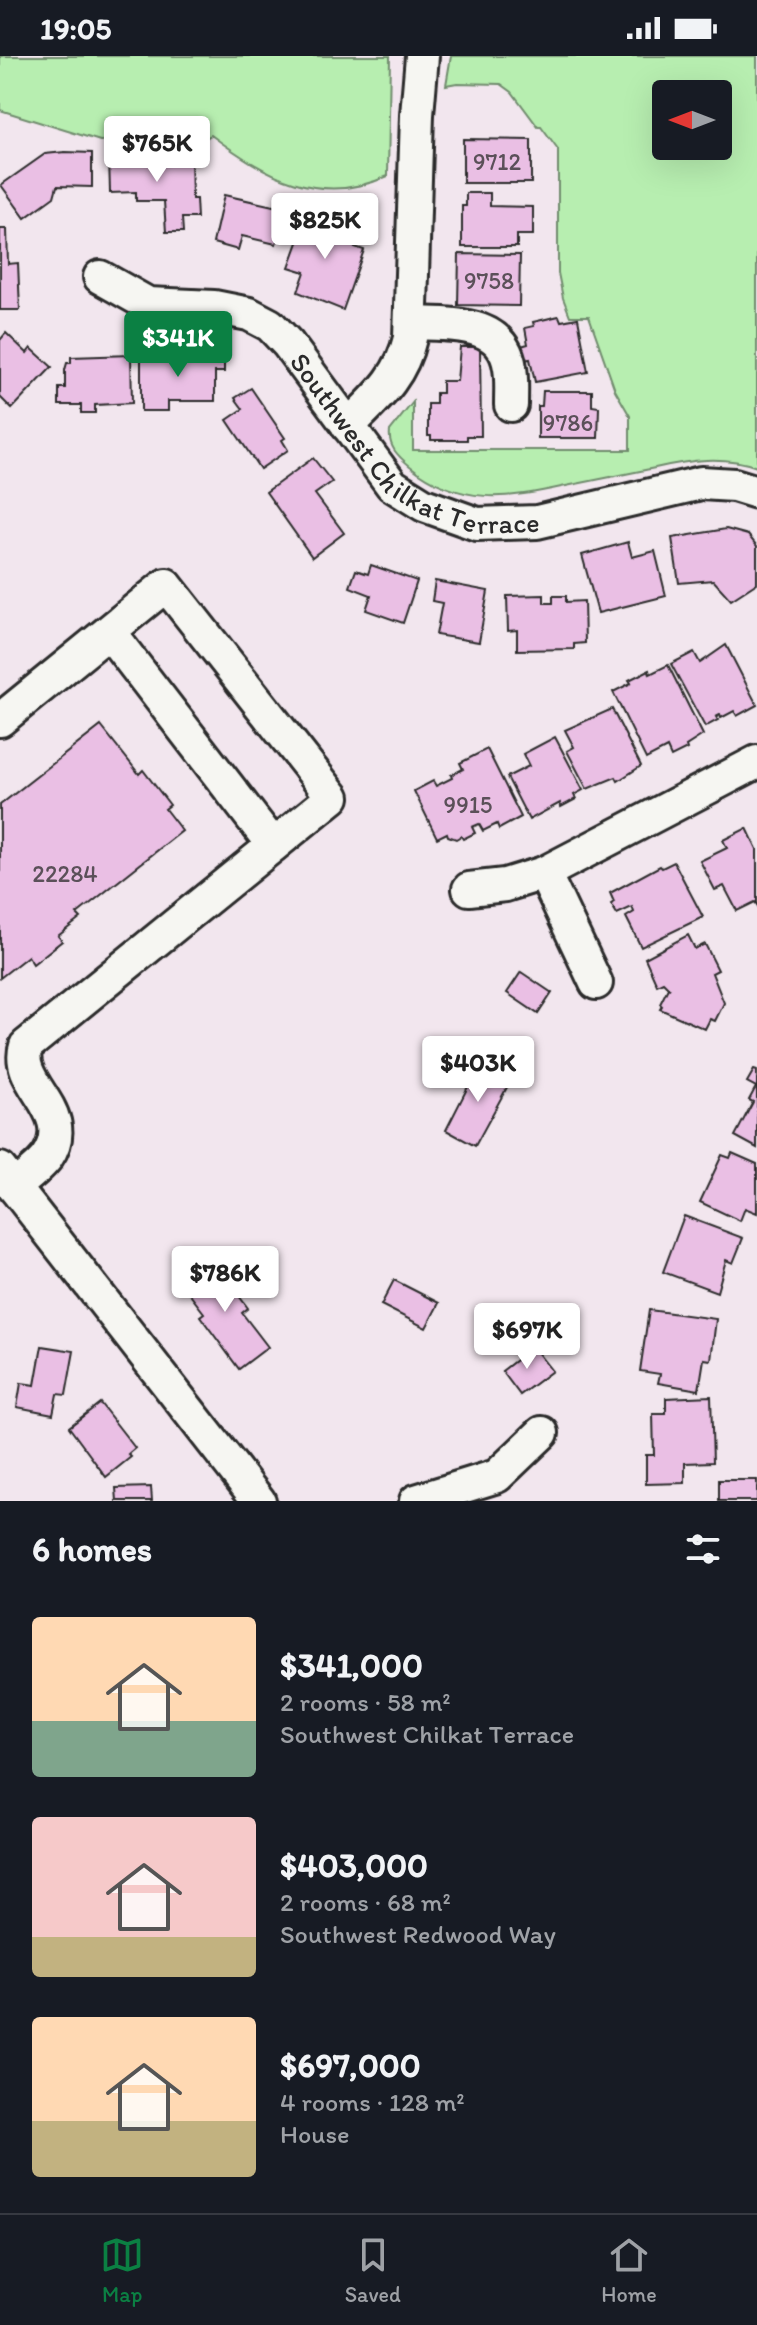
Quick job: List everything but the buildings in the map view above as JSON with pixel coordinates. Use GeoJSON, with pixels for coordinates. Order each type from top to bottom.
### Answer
{"type":"FeatureCollection","features":[{"type":"Feature","properties":{"kind":"street"},"geometry":{"type":"LineString","coordinates":[[348,426],[398,374],[406,358],[412,323],[417,115],[422,56]]}},
{"type":"Feature","properties":{"kind":"street","name":"Southwest Chilkat Terrace"},"geometry":{"type":"LineString","coordinates":[[100,277],[148,304],[214,307],[249,314],[270,325],[288,344],[392,485],[424,505],[477,524],[537,522],[701,483],[734,485],[757,492]]}},
{"type":"Feature","properties":{"kind":"street"},"geometry":{"type":"LineString","coordinates":[[412,323],[475,327],[488,333],[503,346],[510,366],[511,405]]}},
{"type":"Feature","properties":{"kind":"street"},"geometry":{"type":"LineString","coordinates":[[0,720],[166,585],[333,797],[26,1046],[23,1057],[28,1072],[50,1107],[55,1126],[54,1141],[47,1158],[7,1178],[259,1501]]}},
{"type":"Feature","properties":{"kind":"street"},"geometry":{"type":"LineString","coordinates":[[109,632],[273,845]]}},
{"type":"Feature","properties":{"kind":"street"},"geometry":{"type":"LineString","coordinates":[[469,889],[505,885],[544,873],[757,762]]}},
{"type":"Feature","properties":{"kind":"street"},"geometry":{"type":"LineString","coordinates":[[544,873],[596,983]]}},
{"type":"Feature","properties":{"kind":"street"},"geometry":{"type":"LineString","coordinates":[[416,1501],[497,1476],[542,1433]]}},
{"type":"Feature","properties":{"kind":"green space"},"geometry":{"type":"Polygon","coordinates":[[[0,56],[390,56],[388,176],[363,185],[317,187],[273,174],[211,135],[193,146],[162,131],[134,139],[100,141],[0,110],[0,56]]]}},
{"type":"Feature","properties":{"kind":"green space"},"geometry":{"type":"Polygon","coordinates":[[[451,56],[757,56],[757,467],[732,461],[694,461],[544,491],[485,496],[447,488],[429,479],[398,455],[392,446],[390,431],[413,402],[413,450],[630,450],[630,416],[615,390],[589,316],[570,316],[563,298],[558,273],[558,150],[512,92],[501,84],[446,85],[451,56]]]}}]}
